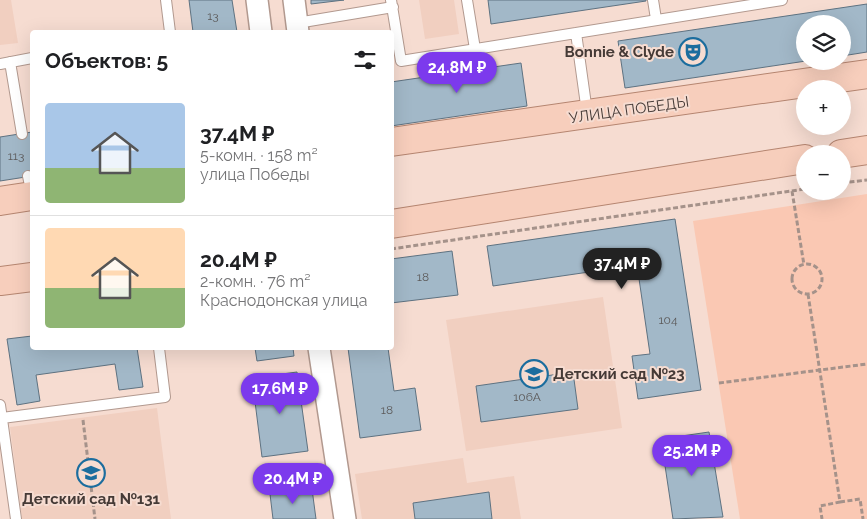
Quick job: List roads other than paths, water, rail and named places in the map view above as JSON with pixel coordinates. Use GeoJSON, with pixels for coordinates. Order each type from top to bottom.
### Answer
{"type":"FeatureCollection","features":[{"type":"Feature","properties":{"kind":"main road","name":"УЛИЦА ПОБЕДЫ"},"geometry":{"type":"LineString","coordinates":[[394,142],[867,74]]}},
{"type":"Feature","properties":{"kind":"main road"},"geometry":{"type":"LineString","coordinates":[[851,152],[867,150]]}},
{"type":"Feature","properties":{"kind":"main road"},"geometry":{"type":"LineString","coordinates":[[394,224],[796,160]]}},
{"type":"Feature","properties":{"kind":"main road"},"geometry":{"type":"LineString","coordinates":[[0,201],[30,190]]}},
{"type":"Feature","properties":{"kind":"main road"},"geometry":{"type":"LineString","coordinates":[[0,281],[30,277]]}},
{"type":"Feature","properties":{"kind":"street"},"geometry":{"type":"LineString","coordinates":[[257,0],[262,30]]}},
{"type":"Feature","properties":{"kind":"street"},"geometry":{"type":"LineString","coordinates":[[294,0],[298,28]]}},
{"type":"Feature","properties":{"kind":"street"},"geometry":{"type":"LineString","coordinates":[[318,350],[345,519]]}},
{"type":"Feature","properties":{"kind":"lane"},"geometry":{"type":"LineString","coordinates":[[166,0],[170,30]]}},
{"type":"Feature","properties":{"kind":"lane"},"geometry":{"type":"LineString","coordinates":[[467,0],[475,49]]}},
{"type":"Feature","properties":{"kind":"lane"},"geometry":{"type":"LineString","coordinates":[[653,0],[656,19]]}},
{"type":"Feature","properties":{"kind":"lane"},"geometry":{"type":"LineString","coordinates":[[298,28],[392,4],[401,61],[782,0]]}},
{"type":"Feature","properties":{"kind":"lane"},"geometry":{"type":"LineString","coordinates":[[576,33],[587,115]]}},
{"type":"Feature","properties":{"kind":"lane"},"geometry":{"type":"LineString","coordinates":[[22,134],[5,63],[30,58]]}},
{"type":"Feature","properties":{"kind":"lane"},"geometry":{"type":"LineString","coordinates":[[2,418],[165,397],[159,350]]}},
{"type":"Feature","properties":{"kind":"lane"},"geometry":{"type":"LineString","coordinates":[[0,406],[16,519]]}},
{"type":"Feature","properties":{"kind":"place","name":"Bonnie & Clyde"},"geometry":{"type":"Point","coordinates":[693,52]}},
{"type":"Feature","properties":{"kind":"place","name":"Детский сад №23"},"geometry":{"type":"Point","coordinates":[534,374]}},
{"type":"Feature","properties":{"kind":"place","name":"Детский сад №131"},"geometry":{"type":"Point","coordinates":[91,473]}}]}
